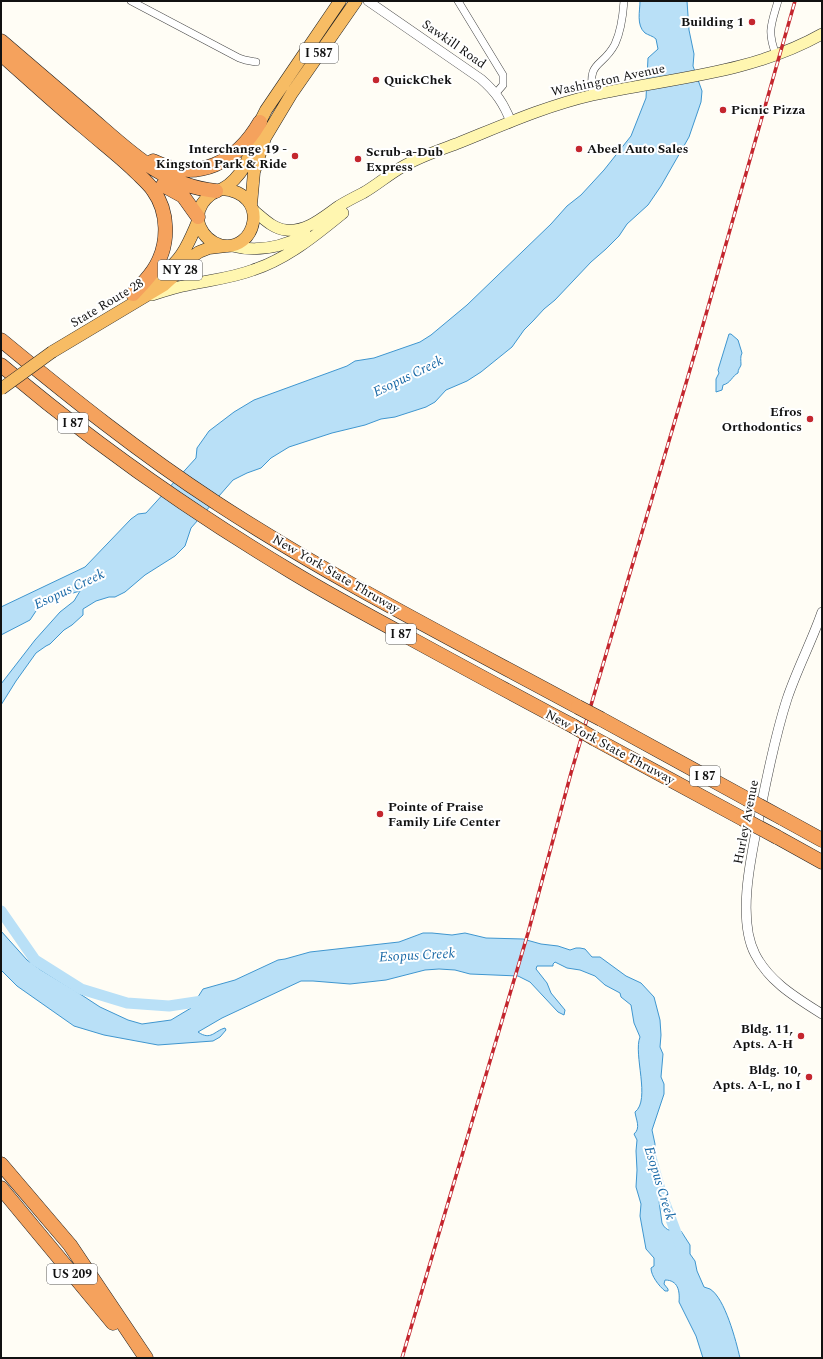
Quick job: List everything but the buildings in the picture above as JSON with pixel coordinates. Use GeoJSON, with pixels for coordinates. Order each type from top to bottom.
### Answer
{"type":"FeatureCollection","features":[{"type":"Feature","properties":{"kind":"highway","name":"I 587"},"geometry":{"type":"LineString","coordinates":[[219,190],[237,176],[246,164],[260,122],[272,100],[340,1]]}},
{"type":"Feature","properties":{"kind":"highway","name":"I 587"},"geometry":{"type":"LineString","coordinates":[[252,207],[254,172],[265,138],[292,93],[356,1]]}},
{"type":"Feature","properties":{"kind":"highway"},"geometry":{"type":"LineString","coordinates":[[1,41],[145,163],[170,178],[195,188],[232,190],[241,194],[252,207],[254,215],[253,224],[249,233],[239,243],[229,246],[216,243],[208,238],[202,231],[198,219],[183,196],[163,186],[124,160]]}},
{"type":"Feature","properties":{"kind":"highway"},"geometry":{"type":"LineString","coordinates":[[1,54],[124,160],[153,190],[160,202],[165,222],[165,240],[157,265],[138,296]]}},
{"type":"Feature","properties":{"kind":"highway"},"geometry":{"type":"LineString","coordinates":[[112,136],[157,164],[179,169],[194,170],[209,167],[229,157],[249,140],[260,122]]}},
{"type":"Feature","properties":{"kind":"highway"},"geometry":{"type":"LineString","coordinates":[[198,219],[204,201],[219,190]]}},
{"type":"Feature","properties":{"kind":"highway","name":"State Route 28"},"geometry":{"type":"LineString","coordinates":[[138,296],[174,264],[184,250],[198,219]]}},
{"type":"Feature","properties":{"kind":"highway","name":"State Route 28"},"geometry":{"type":"LineString","coordinates":[[1,379],[138,296],[170,280],[189,259],[198,252],[209,248],[229,246]]}},
{"type":"Feature","properties":{"kind":"highway","name":"New York State Thruway"},"geometry":{"type":"LineString","coordinates":[[1,340],[72,398],[158,462],[243,520],[333,574],[822,840]]}},
{"type":"Feature","properties":{"kind":"highway","name":"State Route 28"},"geometry":{"type":"LineString","coordinates":[[1,389],[49,350]]}},
{"type":"Feature","properties":{"kind":"highway","name":"New York State Thruway"},"geometry":{"type":"LineString","coordinates":[[1,365],[64,416],[146,478],[233,536],[323,590],[822,862]]}},
{"type":"Feature","properties":{"kind":"highway","name":"US 209"},"geometry":{"type":"LineString","coordinates":[[1,1164],[70,1245],[145,1358]]}},
{"type":"Feature","properties":{"kind":"highway","name":"US 209"},"geometry":{"type":"LineString","coordinates":[[1,1188],[90,1296],[145,1358]]}},
{"type":"Feature","properties":{"kind":"main road","name":"Washington Avenue"},"geometry":{"type":"LineString","coordinates":[[252,207],[274,226],[280,229],[292,230],[310,226],[390,174],[417,159],[549,107],[593,95],[707,74],[745,65],[776,55],[810,41],[822,34]]}},
{"type":"Feature","properties":{"kind":"main road","name":"Washington Avenue"},"geometry":{"type":"LineString","coordinates":[[229,246],[256,250],[280,246],[307,235],[343,213],[364,192]]}},
{"type":"Feature","properties":{"kind":"main road"},"geometry":{"type":"LineString","coordinates":[[138,296],[237,276],[260,268],[296,248],[326,228],[343,213]]}},
{"type":"Feature","properties":{"kind":"street"},"geometry":{"type":"LineString","coordinates":[[131,1],[239,58],[256,62]]}},
{"type":"Feature","properties":{"kind":"street","name":"Sawkill Road"},"geometry":{"type":"LineString","coordinates":[[368,1],[474,74],[496,92],[505,106],[511,122]]}},
{"type":"Feature","properties":{"kind":"street"},"geometry":{"type":"LineString","coordinates":[[458,1],[503,75],[503,84],[496,92]]}},
{"type":"Feature","properties":{"kind":"street"},"geometry":{"type":"LineString","coordinates":[[593,95],[591,84],[592,72],[594,67],[615,44],[621,25],[624,1]]}},
{"type":"Feature","properties":{"kind":"street"},"geometry":{"type":"LineString","coordinates":[[776,55],[770,34],[778,1]]}},
{"type":"Feature","properties":{"kind":"street","name":"Hurley Avenue"},"geometry":{"type":"LineString","coordinates":[[822,612],[787,699],[774,746],[750,868],[747,911],[749,934],[755,953],[763,968],[784,988],[822,1014]]}},
{"type":"Feature","properties":{"kind":"water"},"geometry":{"type":"Polygon","coordinates":[[[640,1],[687,1],[689,30],[694,54],[693,66],[702,91],[701,102],[689,137],[661,186],[648,205],[627,224],[619,236],[591,262],[555,300],[544,309],[524,330],[512,347],[481,372],[467,381],[446,390],[435,402],[426,407],[395,417],[381,419],[365,425],[332,433],[289,447],[271,458],[261,468],[233,480],[191,528],[185,546],[175,556],[145,575],[125,592],[115,597],[109,597],[96,601],[83,609],[83,615],[64,630],[50,644],[36,653],[1,705],[1,684],[35,640],[60,612],[74,601],[80,591],[42,602],[30,620],[1,635],[1,607],[85,567],[131,519],[138,514],[146,513],[196,458],[197,448],[209,431],[234,412],[254,400],[347,366],[355,361],[374,358],[420,342],[431,335],[467,305],[551,224],[567,206],[581,195],[604,170],[631,136],[646,98],[648,58],[658,49],[656,39],[645,33],[640,26],[640,1]]]}},
{"type":"Feature","properties":{"kind":"water"},"geometry":{"type":"Polygon","coordinates":[[[729,334],[738,340],[742,353],[741,365],[738,373],[728,383],[723,385],[722,390],[716,392],[716,379],[719,373],[718,370],[729,334]]]}},
{"type":"Feature","properties":{"kind":"water"},"geometry":{"type":"Polygon","coordinates":[[[1,931],[27,960],[41,970],[100,1007],[128,1020],[142,1024],[171,1020],[191,1008],[203,989],[235,980],[278,960],[310,952],[399,942],[423,933],[452,935],[465,933],[486,938],[523,939],[570,950],[576,948],[585,949],[592,957],[600,957],[626,976],[641,983],[654,997],[660,1020],[660,1047],[663,1054],[661,1077],[664,1084],[664,1094],[652,1130],[655,1144],[653,1172],[662,1223],[668,1229],[673,1231],[681,1231],[690,1245],[690,1254],[695,1261],[697,1271],[704,1287],[710,1289],[715,1294],[725,1310],[733,1331],[740,1358],[703,1358],[696,1336],[679,1302],[677,1287],[673,1282],[665,1280],[664,1284],[668,1291],[665,1291],[658,1284],[652,1274],[651,1268],[654,1266],[654,1258],[646,1249],[640,1216],[641,1204],[636,1187],[637,1140],[634,1134],[638,1124],[635,1112],[640,1106],[642,1098],[638,1045],[640,1037],[634,1023],[631,1005],[621,997],[620,993],[605,985],[595,976],[580,970],[567,968],[555,962],[553,966],[537,966],[536,969],[547,983],[551,993],[565,1010],[564,1015],[558,1012],[530,982],[518,976],[470,974],[455,970],[439,969],[425,970],[386,980],[350,984],[301,981],[222,1018],[198,1032],[206,1036],[225,1028],[226,1030],[220,1037],[213,1041],[158,1045],[104,1035],[74,1026],[17,986],[1,970],[1,931]]]}},
{"type":"Feature","properties":{"kind":"waterway","name":"Esopus Creek"},"geometry":{"type":"LineString","coordinates":[[1,911],[35,960],[81,989],[127,1003],[169,1006],[209,1000]]}},
{"type":"Feature","properties":{"kind":"waterway","name":"Esopus Creek"},"geometry":{"type":"LineString","coordinates":[[650,1154],[661,1193],[681,1246]]}},
{"type":"Feature","properties":{"kind":"railway"},"geometry":{"type":"LineString","coordinates":[[402,1358],[528,933],[571,773],[697,346],[795,1]]}},
{"type":"Feature","properties":{"kind":"place","name":"Building 1"},"geometry":{"type":"Point","coordinates":[752,22]}},
{"type":"Feature","properties":{"kind":"place","name":"QuickChek"},"geometry":{"type":"Point","coordinates":[376,80]}},
{"type":"Feature","properties":{"kind":"place","name":"Picnic Pizza"},"geometry":{"type":"Point","coordinates":[723,110]}},
{"type":"Feature","properties":{"kind":"place","name":"Abeel Auto Sales"},"geometry":{"type":"Point","coordinates":[579,149]}},
{"type":"Feature","properties":{"kind":"place","name":"Interchange 19 - Kingston Park & Ride"},"geometry":{"type":"Point","coordinates":[295,156]}},
{"type":"Feature","properties":{"kind":"place","name":"Scrub-a-Dub Express"},"geometry":{"type":"Point","coordinates":[358,159]}},
{"type":"Feature","properties":{"kind":"place","name":"Efros Orthodontics"},"geometry":{"type":"Point","coordinates":[810,419]}},
{"type":"Feature","properties":{"kind":"place","name":"Pointe of Praise Family Life Center"},"geometry":{"type":"Point","coordinates":[380,814]}},
{"type":"Feature","properties":{"kind":"place","name":"Bldg. 11, Apts. A-H"},"geometry":{"type":"Point","coordinates":[801,1036]}},
{"type":"Feature","properties":{"kind":"place","name":"Bldg. 10, Apts. A-L, no I"},"geometry":{"type":"Point","coordinates":[809,1077]}}]}
